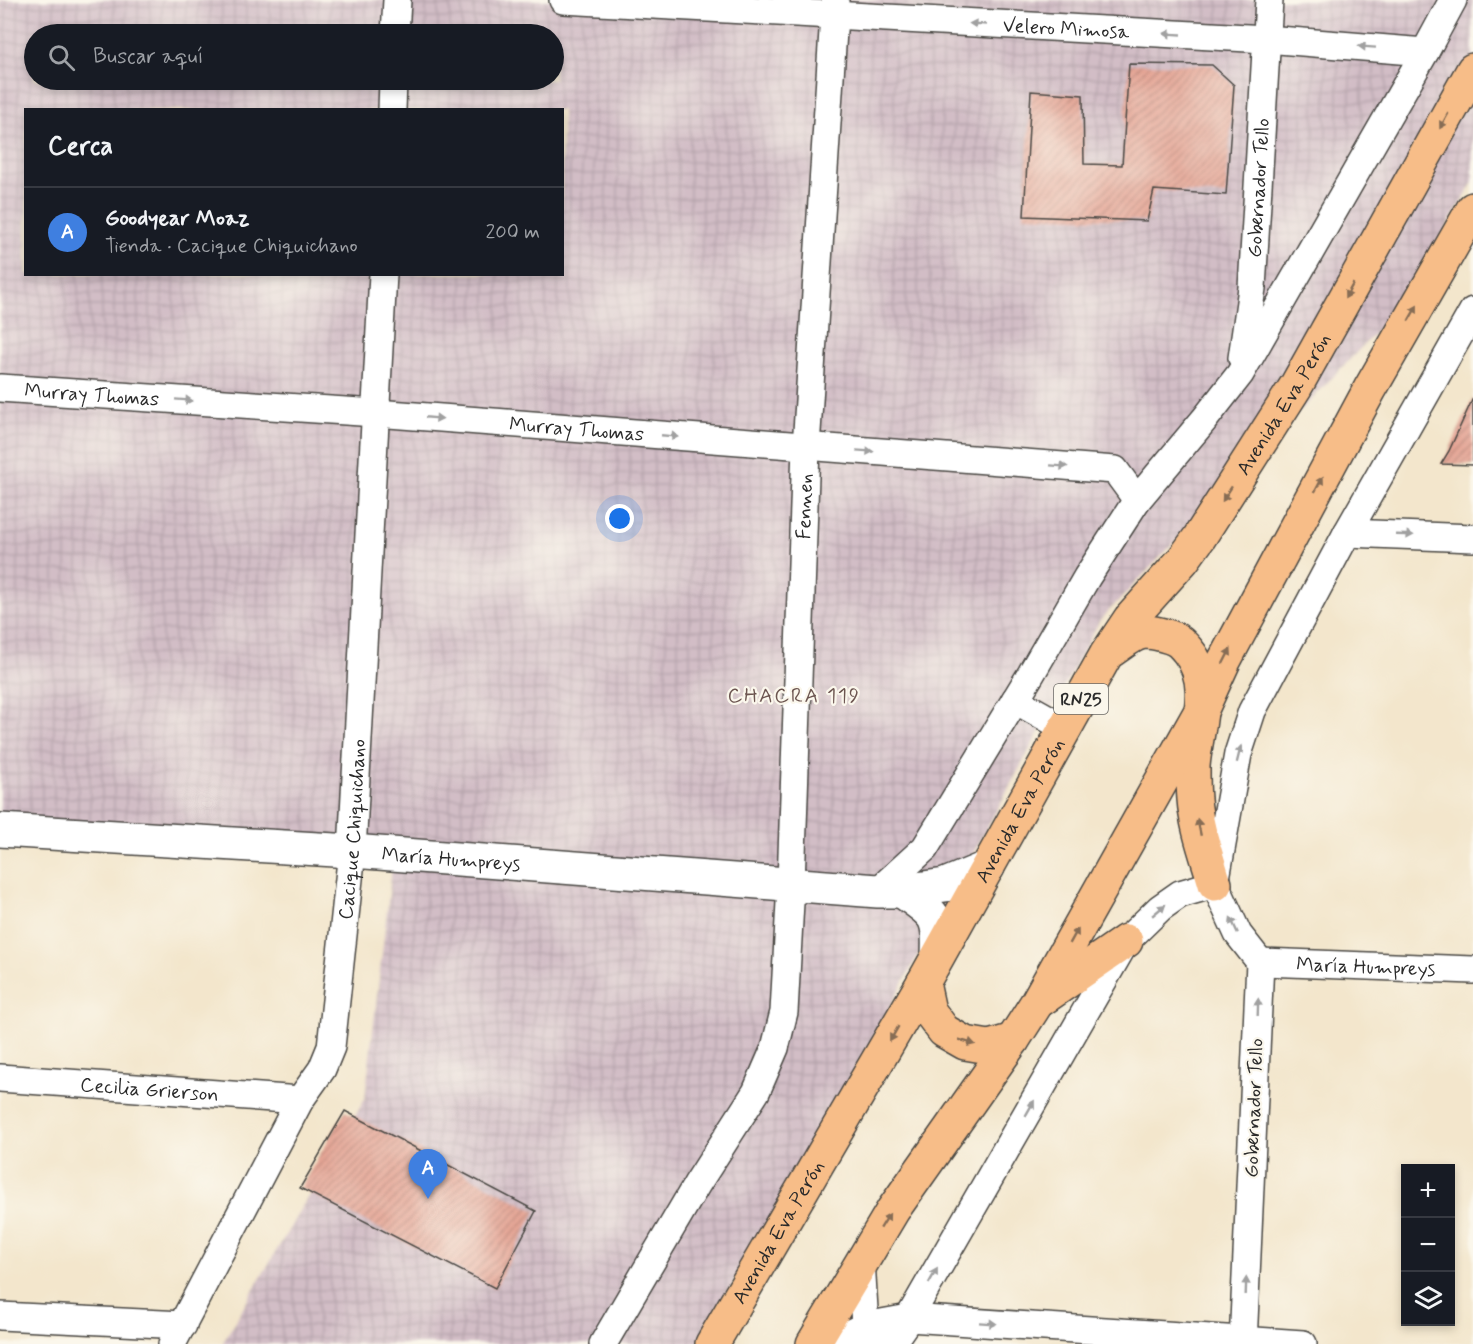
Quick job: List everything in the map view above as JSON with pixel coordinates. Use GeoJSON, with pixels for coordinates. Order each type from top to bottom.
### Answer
{"type":"FeatureCollection","features":[{"type":"Feature","properties":{"kind":"main road","name":"Avenida Eva Perón"},"geometry":{"type":"LineString","coordinates":[[712,1344],[923,983],[1106,655],[1138,610],[1183,560],[1199,538],[1296,386],[1473,70]]}},
{"type":"Feature","properties":{"kind":"main road"},"geometry":{"type":"LineString","coordinates":[[813,1344],[892,1210],[1036,1004],[1202,709],[1224,661],[1359,410],[1473,209]]}},
{"type":"Feature","properties":{"kind":"main road"},"geometry":{"type":"LineString","coordinates":[[1106,655],[1137,633],[1153,632],[1179,640],[1196,661],[1202,679],[1202,709],[1193,766],[1194,801],[1215,884]]}},
{"type":"Feature","properties":{"kind":"main road"},"geometry":{"type":"LineString","coordinates":[[1036,1004],[1126,941]]}},
{"type":"Feature","properties":{"kind":"main road"},"geometry":{"type":"LineString","coordinates":[[923,983],[929,1011],[944,1031],[965,1044],[989,1047],[1013,1040]]}},
{"type":"Feature","properties":{"kind":"street"},"geometry":{"type":"LineString","coordinates":[[396,24],[397,0]]}},
{"type":"Feature","properties":{"kind":"street","name":"Velero Mimosa"},"geometry":{"type":"LineString","coordinates":[[562,0],[835,8],[1425,52]]}},
{"type":"Feature","properties":{"kind":"street","name":"Gobernador Tello"},"geometry":{"type":"LineString","coordinates":[[1240,374],[1252,288],[1269,0]]}},
{"type":"Feature","properties":{"kind":"street"},"geometry":{"type":"LineString","coordinates":[[938,954],[939,930],[933,914],[890,891],[925,848],[1087,577],[1137,500],[1240,374],[1453,0]]}},
{"type":"Feature","properties":{"kind":"street","name":"Fennen"},"geometry":{"type":"LineString","coordinates":[[603,1344],[697,1184],[756,1092],[775,1048],[784,1012],[791,884],[806,447],[835,8]]}},
{"type":"Feature","properties":{"kind":"street"},"geometry":{"type":"LineString","coordinates":[[392,108],[393,90]]}},
{"type":"Feature","properties":{"kind":"street","name":"Cacique Chiquichano"},"geometry":{"type":"LineString","coordinates":[[178,1335],[300,1100],[322,1069],[331,1047],[352,851],[383,276]]}},
{"type":"Feature","properties":{"kind":"street"},"geometry":{"type":"LineString","coordinates":[[1260,963],[1238,934],[1215,884],[1238,754],[1252,711],[1347,533],[1473,311]]}},
{"type":"Feature","properties":{"kind":"street","name":"Murray Thomas"},"geometry":{"type":"LineString","coordinates":[[0,388],[376,413],[1115,470],[1137,500]]}},
{"type":"Feature","properties":{"kind":"street"},"geometry":{"type":"LineString","coordinates":[[1347,533],[1473,538]]}},
{"type":"Feature","properties":{"kind":"street"},"geometry":{"type":"LineString","coordinates":[[1015,700],[1065,728]]}},
{"type":"Feature","properties":{"kind":"street","name":"María Humpreys"},"geometry":{"type":"LineString","coordinates":[[0,830],[352,851],[890,891],[945,885],[988,867]]}},
{"type":"Feature","properties":{"kind":"street"},"geometry":{"type":"LineString","coordinates":[[891,1344],[909,1317],[1126,941],[1160,908],[1180,894],[1215,884]]}},
{"type":"Feature","properties":{"kind":"street","name":"Gobernador Tello"},"geometry":{"type":"LineString","coordinates":[[1243,1342],[1260,963]]}},
{"type":"Feature","properties":{"kind":"street","name":"María Humpreys"},"geometry":{"type":"LineString","coordinates":[[1260,963],[1473,970]]}},
{"type":"Feature","properties":{"kind":"street","name":"Cecilia Grierson"},"geometry":{"type":"LineString","coordinates":[[0,1078],[300,1100]]}},
{"type":"Feature","properties":{"kind":"street"},"geometry":{"type":"LineString","coordinates":[[861,1260],[867,1335]]}},
{"type":"Feature","properties":{"kind":"street"},"geometry":{"type":"LineString","coordinates":[[0,1316],[178,1335]]}},
{"type":"Feature","properties":{"kind":"street"},"geometry":{"type":"LineString","coordinates":[[828,1344],[867,1335],[909,1317],[1243,1342],[1303,1344]]}},
{"type":"Feature","properties":{"kind":"shaded area"},"geometry":{"type":"Polygon","coordinates":[[[0,0],[1473,0],[1473,182],[1400,307],[1100,620],[834,1110],[698,1344],[222,1344],[365,1099],[394,851],[0,819],[0,0]]]}},
{"type":"Feature","properties":{"kind":"building"},"geometry":{"type":"Polygon","coordinates":[[[1129,64],[1212,65],[1234,85],[1226,195],[1154,190],[1147,221],[1024,216],[1031,91],[1083,95],[1084,164],[1122,165],[1129,64]]]}},
{"type":"Feature","properties":{"kind":"building"},"geometry":{"type":"Polygon","coordinates":[[[1473,398],[1473,465],[1441,464],[1449,451],[1473,398]]]}},
{"type":"Feature","properties":{"kind":"building"},"geometry":{"type":"Polygon","coordinates":[[[345,1111],[536,1211],[495,1288],[300,1188],[345,1111]]]}},
{"type":"Feature","properties":{"kind":"place","name":"Goodyear Moaz"},"geometry":{"type":"Point","coordinates":[428,1199]}},
{"type":"Feature","properties":{"kind":"district","name":"CHACRA 119"},"geometry":{"type":"Point","coordinates":[794,695]}}]}
